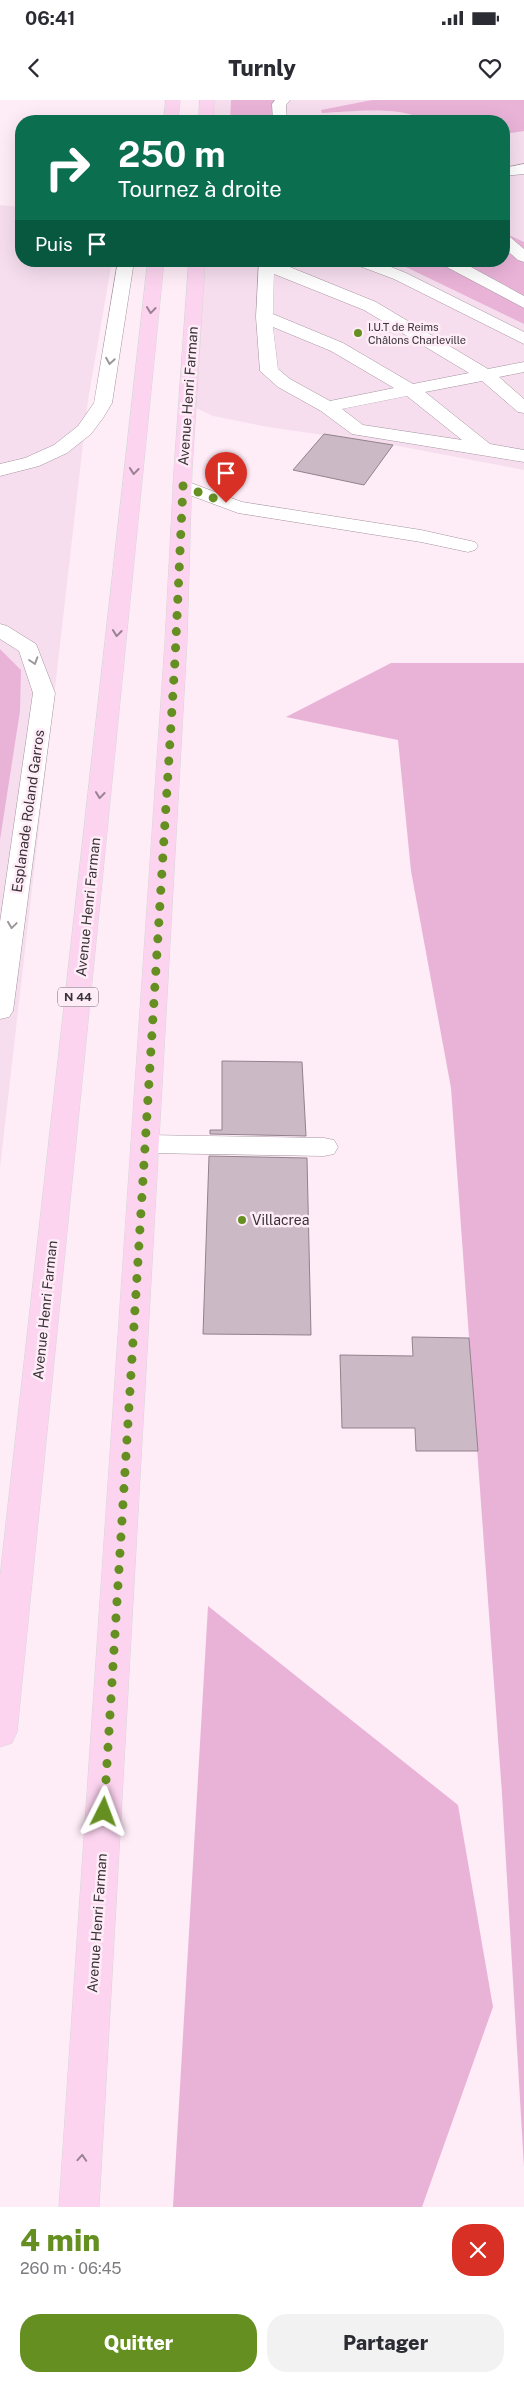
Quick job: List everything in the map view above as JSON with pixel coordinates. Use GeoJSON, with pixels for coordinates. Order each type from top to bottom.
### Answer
{"type":"FeatureCollection","features":[{"type":"Feature","properties":{"kind":"main road"},"geometry":{"type":"LineString","coordinates":[[171,115],[173,100]]}},
{"type":"Feature","properties":{"kind":"main road"},"geometry":{"type":"LineString","coordinates":[[206,115],[207,100]]}},
{"type":"Feature","properties":{"kind":"main road","name":"Avenue Henri Farman"},"geometry":{"type":"LineString","coordinates":[[0,1732],[155,267]]}},
{"type":"Feature","properties":{"kind":"main road","name":"Avenue Henri Farman"},"geometry":{"type":"LineString","coordinates":[[79,2207],[176,641],[183,486],[197,267]]}},
{"type":"Feature","properties":{"kind":"lane"},"geometry":{"type":"LineString","coordinates":[[280,115],[279,104],[283,100]]}},
{"type":"Feature","properties":{"kind":"lane"},"geometry":{"type":"LineString","coordinates":[[510,171],[524,169]]}},
{"type":"Feature","properties":{"kind":"lane"},"geometry":{"type":"LineString","coordinates":[[510,245],[524,257]]}},
{"type":"Feature","properties":{"kind":"lane"},"geometry":{"type":"LineString","coordinates":[[0,470],[23,466],[53,454],[78,438],[95,420],[103,402],[125,267]]}},
{"type":"Feature","properties":{"kind":"lane"},"geometry":{"type":"LineString","coordinates":[[267,267],[264,316],[269,372],[284,383],[327,407],[358,430],[524,456]]}},
{"type":"Feature","properties":{"kind":"lane"},"geometry":{"type":"LineString","coordinates":[[277,267],[370,306],[487,376],[524,408]]}},
{"type":"Feature","properties":{"kind":"lane"},"geometry":{"type":"LineString","coordinates":[[376,267],[400,276],[524,339]]}},
{"type":"Feature","properties":{"kind":"lane"},"geometry":{"type":"LineString","coordinates":[[458,267],[524,303]]}},
{"type":"Feature","properties":{"kind":"lane"},"geometry":{"type":"LineString","coordinates":[[264,316],[337,347],[412,391],[484,450]]}},
{"type":"Feature","properties":{"kind":"lane"},"geometry":{"type":"LineString","coordinates":[[327,407],[524,367]]}},
{"type":"Feature","properties":{"kind":"lane"},"geometry":{"type":"LineString","coordinates":[[183,486],[238,507],[421,536],[468,546]]}},
{"type":"Feature","properties":{"kind":"lane","name":"Esplanade Roland Garros"},"geometry":{"type":"LineString","coordinates":[[0,630],[29,648],[44,693],[0,1011]]}},
{"type":"Feature","properties":{"kind":"lane"},"geometry":{"type":"LineString","coordinates":[[145,1144],[324,1147]]}},
{"type":"Feature","properties":{"kind":"shaded area","name":"I.U.T de Reims Châlons Charleville"},"geometry":{"type":"Polygon","coordinates":[[[206,100],[524,100],[524,470],[393,445],[268,427],[213,416],[188,404],[197,267],[510,267],[510,115],[205,115],[206,100]]]}},
{"type":"Feature","properties":{"kind":"shaded area"},"geometry":{"type":"Polygon","coordinates":[[[231,100],[279,100],[273,109],[275,115],[230,115],[231,100]]]}},
{"type":"Feature","properties":{"kind":"shaded area"},"geometry":{"type":"Polygon","coordinates":[[[372,100],[524,100],[524,131],[510,133],[510,115],[411,115],[390,111],[322,113],[321,110],[372,100]]]}},
{"type":"Feature","properties":{"kind":"shaded area"},"geometry":{"type":"Polygon","coordinates":[[[0,205],[15,206],[15,267],[111,267],[88,400],[0,1168],[0,205]]]}},
{"type":"Feature","properties":{"kind":"shaded area"},"geometry":{"type":"Polygon","coordinates":[[[510,236],[524,242],[524,324],[405,267],[510,267],[510,236]]]}},
{"type":"Feature","properties":{"kind":"shaded area"},"geometry":{"type":"Polygon","coordinates":[[[0,649],[21,670],[20,711],[0,840],[0,649]]]}},
{"type":"Feature","properties":{"kind":"shaded area"},"geometry":{"type":"Polygon","coordinates":[[[391,663],[524,663],[524,2167],[502,1794],[451,1088],[411,871],[398,740],[286,717],[391,663]]]}},
{"type":"Feature","properties":{"kind":"shaded area"},"geometry":{"type":"Polygon","coordinates":[[[208,1606],[458,1805],[493,2007],[422,2207],[173,2207],[208,1606]]]}},
{"type":"Feature","properties":{"kind":"building"},"geometry":{"type":"Polygon","coordinates":[[[324,434],[393,445],[364,485],[293,470],[324,434]]]}},
{"type":"Feature","properties":{"kind":"building"},"geometry":{"type":"Polygon","coordinates":[[[222,1061],[302,1062],[306,1136],[210,1134],[210,1130],[222,1130],[222,1061]]]}},
{"type":"Feature","properties":{"kind":"building"},"geometry":{"type":"Polygon","coordinates":[[[209,1156],[307,1158],[311,1335],[203,1334],[209,1156]]]}},
{"type":"Feature","properties":{"kind":"building"},"geometry":{"type":"Polygon","coordinates":[[[412,1337],[469,1338],[478,1451],[416,1451],[415,1428],[342,1428],[340,1355],[413,1356],[412,1337]]]}},
{"type":"Feature","properties":{"kind":"place","name":"I.U.T de Reims Châlons Charleville"},"geometry":{"type":"Point","coordinates":[358,333]}},
{"type":"Feature","properties":{"kind":"place","name":"Villacrea"},"geometry":{"type":"Point","coordinates":[242,1220]}},
{"type":"Feature","properties":{"kind":"route"},"geometry":{"type":"LineString","coordinates":[[104,1812],[175,660],[183,486],[226,503]]}}]}
